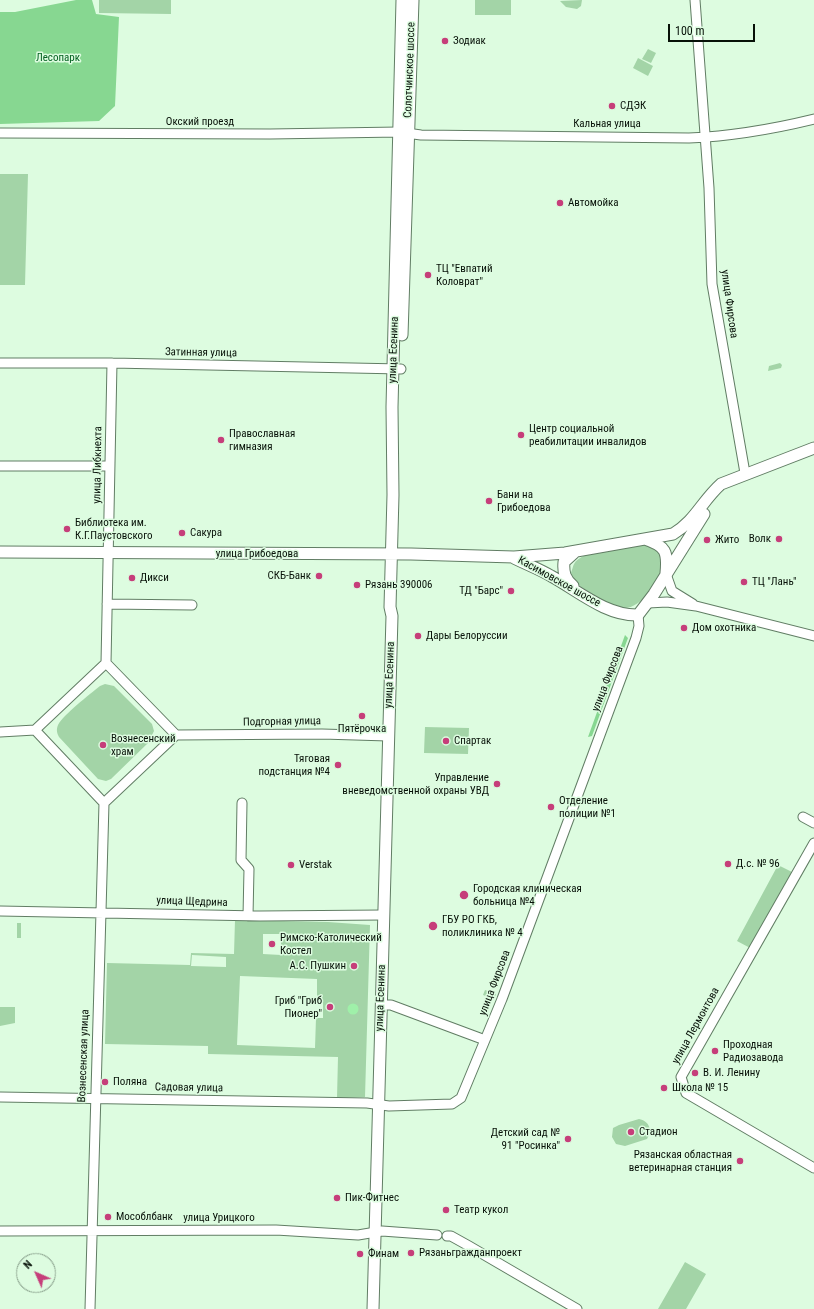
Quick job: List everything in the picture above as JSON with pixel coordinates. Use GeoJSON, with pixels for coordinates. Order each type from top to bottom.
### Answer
{"type":"FeatureCollection","features":[{"type":"Feature","properties":{"kind":"main road","name":"Солотчинское шоссе"},"geometry":{"type":"LineString","coordinates":[[404,132],[407,3]]}},
{"type":"Feature","properties":{"kind":"main road","name":"улица Есенина"},"geometry":{"type":"LineString","coordinates":[[373,1309],[392,616],[390,607],[394,554],[397,369],[404,132]]}},
{"type":"Feature","properties":{"kind":"main road","name":"Касимовское шоссе"},"geometry":{"type":"LineString","coordinates":[[514,557],[568,556],[672,534],[684,528],[709,495],[721,484],[814,448]]}},
{"type":"Feature","properties":{"kind":"main road","name":"Касимовское шоссе"},"geometry":{"type":"LineString","coordinates":[[514,557],[550,575],[608,609],[627,615],[638,615],[648,604],[712,501],[741,475]]}},
{"type":"Feature","properties":{"kind":"main road","name":"Касимовское шоссе"},"geometry":{"type":"LineString","coordinates":[[645,539],[658,543],[665,549],[668,560],[666,574]]}},
{"type":"Feature","properties":{"kind":"main road","name":"улица Грибоедова"},"geometry":{"type":"LineString","coordinates":[[0,552],[394,554],[514,557]]}},
{"type":"Feature","properties":{"kind":"main road"},"geometry":{"type":"LineString","coordinates":[[550,575],[568,556]]}},
{"type":"Feature","properties":{"kind":"main road"},"geometry":{"type":"LineString","coordinates":[[568,556],[564,572],[566,580],[579,592]]}},
{"type":"Feature","properties":{"kind":"street","name":"улица Фирсова"},"geometry":{"type":"LineString","coordinates":[[695,0],[704,137],[710,188],[712,284],[741,475]]}},
{"type":"Feature","properties":{"kind":"street","name":"Кальная улица"},"geometry":{"type":"LineString","coordinates":[[404,132],[421,135],[704,137],[772,129],[814,119]]}},
{"type":"Feature","properties":{"kind":"street","name":"Окский проезд"},"geometry":{"type":"LineString","coordinates":[[0,133],[270,134],[404,132]]}},
{"type":"Feature","properties":{"kind":"street","name":"Затинная улица"},"geometry":{"type":"LineString","coordinates":[[0,363],[112,363],[397,369]]}},
{"type":"Feature","properties":{"kind":"street","name":"улица Либкнехта"},"geometry":{"type":"LineString","coordinates":[[106,663],[112,363]]}},
{"type":"Feature","properties":{"kind":"street"},"geometry":{"type":"LineString","coordinates":[[0,466],[110,466]]}},
{"type":"Feature","properties":{"kind":"street"},"geometry":{"type":"LineString","coordinates":[[666,574],[672,591],[696,606]]}},
{"type":"Feature","properties":{"kind":"street"},"geometry":{"type":"LineString","coordinates":[[648,604],[667,602],[696,606],[814,636]]}},
{"type":"Feature","properties":{"kind":"street"},"geometry":{"type":"LineString","coordinates":[[107,604],[192,605]]}},
{"type":"Feature","properties":{"kind":"street","name":"улица Фирсова"},"geometry":{"type":"LineString","coordinates":[[378,1105],[408,1106],[452,1104],[461,1098],[511,976],[636,638],[639,626],[638,615]]}},
{"type":"Feature","properties":{"kind":"street"},"geometry":{"type":"LineString","coordinates":[[0,732],[35,730],[106,663],[176,735],[104,803],[35,730]]}},
{"type":"Feature","properties":{"kind":"street","name":"Подгорная улица"},"geometry":{"type":"LineString","coordinates":[[176,735],[322,734],[388,736]]}},
{"type":"Feature","properties":{"kind":"street","name":"Вознесенская улица"},"geometry":{"type":"LineString","coordinates":[[90,1309],[104,803]]}},
{"type":"Feature","properties":{"kind":"street"},"geometry":{"type":"LineString","coordinates":[[242,803],[241,860],[249,869],[248,916]]}},
{"type":"Feature","properties":{"kind":"street"},"geometry":{"type":"LineString","coordinates":[[804,817],[814,823]]}},
{"type":"Feature","properties":{"kind":"street","name":"улица Лермонтова"},"geometry":{"type":"LineString","coordinates":[[814,843],[681,1077],[686,1093],[814,1168]]}},
{"type":"Feature","properties":{"kind":"street","name":"улица Щедрина"},"geometry":{"type":"LineString","coordinates":[[0,911],[248,916],[383,915]]}},
{"type":"Feature","properties":{"kind":"street"},"geometry":{"type":"LineString","coordinates":[[381,1005],[391,1005],[485,1040]]}},
{"type":"Feature","properties":{"kind":"street","name":"Садовая улица"},"geometry":{"type":"LineString","coordinates":[[0,1097],[378,1105]]}},
{"type":"Feature","properties":{"kind":"street","name":"улица Урицкого"},"geometry":{"type":"LineString","coordinates":[[0,1232],[92,1230],[276,1230],[358,1235],[382,1231],[437,1235]]}},
{"type":"Feature","properties":{"kind":"street"},"geometry":{"type":"LineString","coordinates":[[447,1236],[451,1236],[576,1309]]}},
{"type":"Feature","properties":{"kind":"shaded area"},"geometry":{"type":"Polygon","coordinates":[[[99,0],[171,0],[171,14],[99,13],[99,0]]]}},
{"type":"Feature","properties":{"kind":"shaded area"},"geometry":{"type":"Polygon","coordinates":[[[475,0],[511,0],[511,15],[475,15],[475,0]]]}},
{"type":"Feature","properties":{"kind":"shaded area"},"geometry":{"type":"Polygon","coordinates":[[[582,0],[581,6],[577,9],[566,7],[560,1],[582,0]]]}},
{"type":"Feature","properties":{"kind":"shaded area"},"geometry":{"type":"Polygon","coordinates":[[[648,49],[656,53],[651,63],[642,59],[648,49]]]}},
{"type":"Feature","properties":{"kind":"shaded area"},"geometry":{"type":"Polygon","coordinates":[[[638,58],[653,66],[648,76],[633,68],[638,58]]]}},
{"type":"Feature","properties":{"kind":"shaded area"},"geometry":{"type":"Polygon","coordinates":[[[0,174],[28,174],[25,285],[0,285],[0,174]]]}},
{"type":"Feature","properties":{"kind":"shaded area"},"geometry":{"type":"Polygon","coordinates":[[[780,363],[782,365],[781,368],[768,371],[769,366],[780,363]]]}},
{"type":"Feature","properties":{"kind":"shaded area"},"geometry":{"type":"Polygon","coordinates":[[[644,543],[662,552],[662,568],[652,588],[642,600],[630,607],[619,608],[605,602],[587,591],[575,581],[571,573],[574,564],[586,555],[606,549],[644,543]]]}},
{"type":"Feature","properties":{"kind":"shaded area"},"geometry":{"type":"Polygon","coordinates":[[[105,684],[114,686],[152,724],[154,731],[148,743],[111,779],[106,781],[98,779],[57,733],[58,725],[71,710],[100,686],[105,684]]]}},
{"type":"Feature","properties":{"kind":"shaded area","name":"Спартак"},"geometry":{"type":"Polygon","coordinates":[[[425,727],[469,728],[468,754],[424,753],[425,727]]]}},
{"type":"Feature","properties":{"kind":"shaded area"},"geometry":{"type":"Polygon","coordinates":[[[778,865],[794,873],[752,949],[737,941],[778,865]]]}},
{"type":"Feature","properties":{"kind":"shaded area"},"geometry":{"type":"Polygon","coordinates":[[[235,920],[328,922],[370,925],[365,1097],[337,1098],[338,1057],[208,1054],[208,1046],[105,1044],[107,963],[190,965],[191,953],[234,954],[235,920]],[[263,934],[263,954],[281,955],[281,934],[263,934]],[[192,955],[191,966],[226,967],[226,957],[192,955]],[[240,976],[237,1045],[315,1048],[316,1018],[323,1018],[323,1000],[317,1000],[317,979],[240,976]]]}},
{"type":"Feature","properties":{"kind":"shaded area"},"geometry":{"type":"Polygon","coordinates":[[[17,923],[21,923],[21,938],[17,938],[17,923]]]}},
{"type":"Feature","properties":{"kind":"shaded area"},"geometry":{"type":"Polygon","coordinates":[[[485,990],[496,994],[494,999],[483,995],[485,990]]]}},
{"type":"Feature","properties":{"kind":"shaded area"},"geometry":{"type":"Polygon","coordinates":[[[351,1004],[355,1004],[357,1005],[357,1013],[351,1014],[348,1011],[348,1007],[351,1004]]]}},
{"type":"Feature","properties":{"kind":"shaded area"},"geometry":{"type":"Polygon","coordinates":[[[0,1007],[15,1007],[15,1023],[0,1026],[0,1007]]]}},
{"type":"Feature","properties":{"kind":"shaded area","name":"Стадион"},"geometry":{"type":"Polygon","coordinates":[[[639,1119],[649,1126],[650,1132],[647,1139],[625,1146],[616,1144],[612,1137],[613,1128],[639,1119]]]}},
{"type":"Feature","properties":{"kind":"shaded area"},"geometry":{"type":"Polygon","coordinates":[[[685,1262],[706,1274],[686,1309],[658,1309],[685,1262]]]}},
{"type":"Feature","properties":{"kind":"green space","name":"Лесопарк"},"geometry":{"type":"Polygon","coordinates":[[[76,0],[92,0],[96,14],[119,17],[115,106],[99,121],[0,124],[0,12],[15,12],[76,0]]]}},
{"type":"Feature","properties":{"kind":"green space"},"geometry":{"type":"Polygon","coordinates":[[[625,635],[628,638],[592,736],[588,737],[625,635]]]}},
{"type":"Feature","properties":{"kind":"place","name":"Зодиак"},"geometry":{"type":"Point","coordinates":[445,41]}},
{"type":"Feature","properties":{"kind":"place","name":"СДЭК"},"geometry":{"type":"Point","coordinates":[612,106]}},
{"type":"Feature","properties":{"kind":"place","name":"Автомойка"},"geometry":{"type":"Point","coordinates":[560,203]}},
{"type":"Feature","properties":{"kind":"place","name":"ТЦ \"Евпатий Коловрат\""},"geometry":{"type":"Point","coordinates":[428,275]}},
{"type":"Feature","properties":{"kind":"place","name":"Центр социальной реабилитации инвалидов"},"geometry":{"type":"Point","coordinates":[521,435]}},
{"type":"Feature","properties":{"kind":"place","name":"Православная гимназия"},"geometry":{"type":"Point","coordinates":[221,440]}},
{"type":"Feature","properties":{"kind":"place","name":"Бани на Грибоедова"},"geometry":{"type":"Point","coordinates":[489,501]}},
{"type":"Feature","properties":{"kind":"place","name":"Библиотека им. К.Г.Паустовского"},"geometry":{"type":"Point","coordinates":[67,529]}},
{"type":"Feature","properties":{"kind":"place","name":"Сакура"},"geometry":{"type":"Point","coordinates":[182,533]}},
{"type":"Feature","properties":{"kind":"place","name":"Волк"},"geometry":{"type":"Point","coordinates":[779,539]}},
{"type":"Feature","properties":{"kind":"place","name":"Жито"},"geometry":{"type":"Point","coordinates":[707,540]}},
{"type":"Feature","properties":{"kind":"place","name":"СКБ-Банк"},"geometry":{"type":"Point","coordinates":[319,576]}},
{"type":"Feature","properties":{"kind":"place","name":"Дикси"},"geometry":{"type":"Point","coordinates":[132,578]}},
{"type":"Feature","properties":{"kind":"place","name":"ТЦ \"Лань\""},"geometry":{"type":"Point","coordinates":[744,582]}},
{"type":"Feature","properties":{"kind":"place","name":"Рязань 390006"},"geometry":{"type":"Point","coordinates":[357,585]}},
{"type":"Feature","properties":{"kind":"place","name":"ТД \"Барс\""},"geometry":{"type":"Point","coordinates":[511,591]}},
{"type":"Feature","properties":{"kind":"place","name":"Дом охотника"},"geometry":{"type":"Point","coordinates":[684,628]}},
{"type":"Feature","properties":{"kind":"place","name":"Дары Белоруссии"},"geometry":{"type":"Point","coordinates":[418,636]}},
{"type":"Feature","properties":{"kind":"place","name":"Пятёрочка"},"geometry":{"type":"Point","coordinates":[362,716]}},
{"type":"Feature","properties":{"kind":"place","name":"Спартак"},"geometry":{"type":"Point","coordinates":[446,741]}},
{"type":"Feature","properties":{"kind":"place","name":"Вознесенский храм"},"geometry":{"type":"Point","coordinates":[103,745]}},
{"type":"Feature","properties":{"kind":"place","name":"Тяговая подстанция №4"},"geometry":{"type":"Point","coordinates":[338,765]}},
{"type":"Feature","properties":{"kind":"place","name":"Управление вневедомственной охраны УВД"},"geometry":{"type":"Point","coordinates":[497,784]}},
{"type":"Feature","properties":{"kind":"place","name":"Отделение полиции №1"},"geometry":{"type":"Point","coordinates":[551,807]}},
{"type":"Feature","properties":{"kind":"place","name":"Д.с. № 96"},"geometry":{"type":"Point","coordinates":[728,864]}},
{"type":"Feature","properties":{"kind":"place","name":"Verstak"},"geometry":{"type":"Point","coordinates":[291,865]}},
{"type":"Feature","properties":{"kind":"place","name":"Городская клиническая больница №4"},"geometry":{"type":"Point","coordinates":[464,895]}},
{"type":"Feature","properties":{"kind":"place","name":"ГБУ РО ГКБ, поликлиника № 4"},"geometry":{"type":"Point","coordinates":[433,926]}},
{"type":"Feature","properties":{"kind":"place","name":"Римско-Католический Костел"},"geometry":{"type":"Point","coordinates":[272,944]}},
{"type":"Feature","properties":{"kind":"place","name":"А.С. Пушкин"},"geometry":{"type":"Point","coordinates":[354,966]}},
{"type":"Feature","properties":{"kind":"place","name":"Гриб \"Гриб Пионер\""},"geometry":{"type":"Point","coordinates":[330,1007]}},
{"type":"Feature","properties":{"kind":"place","name":"Проходная Радиозавода"},"geometry":{"type":"Point","coordinates":[715,1051]}},
{"type":"Feature","properties":{"kind":"place","name":"В. И. Ленину"},"geometry":{"type":"Point","coordinates":[695,1073]}},
{"type":"Feature","properties":{"kind":"place","name":"Поляна"},"geometry":{"type":"Point","coordinates":[105,1082]}},
{"type":"Feature","properties":{"kind":"place","name":"Школа № 15"},"geometry":{"type":"Point","coordinates":[664,1088]}},
{"type":"Feature","properties":{"kind":"place","name":"Стадион"},"geometry":{"type":"Point","coordinates":[631,1132]}},
{"type":"Feature","properties":{"kind":"place","name":"Детский сад № 91 \"Росинка\""},"geometry":{"type":"Point","coordinates":[568,1139]}},
{"type":"Feature","properties":{"kind":"place","name":"Рязанская областная ветеринарная станция"},"geometry":{"type":"Point","coordinates":[740,1161]}},
{"type":"Feature","properties":{"kind":"place","name":"Пик-Фитнес"},"geometry":{"type":"Point","coordinates":[337,1198]}},
{"type":"Feature","properties":{"kind":"place","name":"Театр кукол"},"geometry":{"type":"Point","coordinates":[446,1210]}},
{"type":"Feature","properties":{"kind":"place","name":"Мособлбанк"},"geometry":{"type":"Point","coordinates":[108,1217]}},
{"type":"Feature","properties":{"kind":"place","name":"Рязаньгражданпроект"},"geometry":{"type":"Point","coordinates":[411,1253]}},
{"type":"Feature","properties":{"kind":"place","name":"Финам"},"geometry":{"type":"Point","coordinates":[360,1254]}}]}
